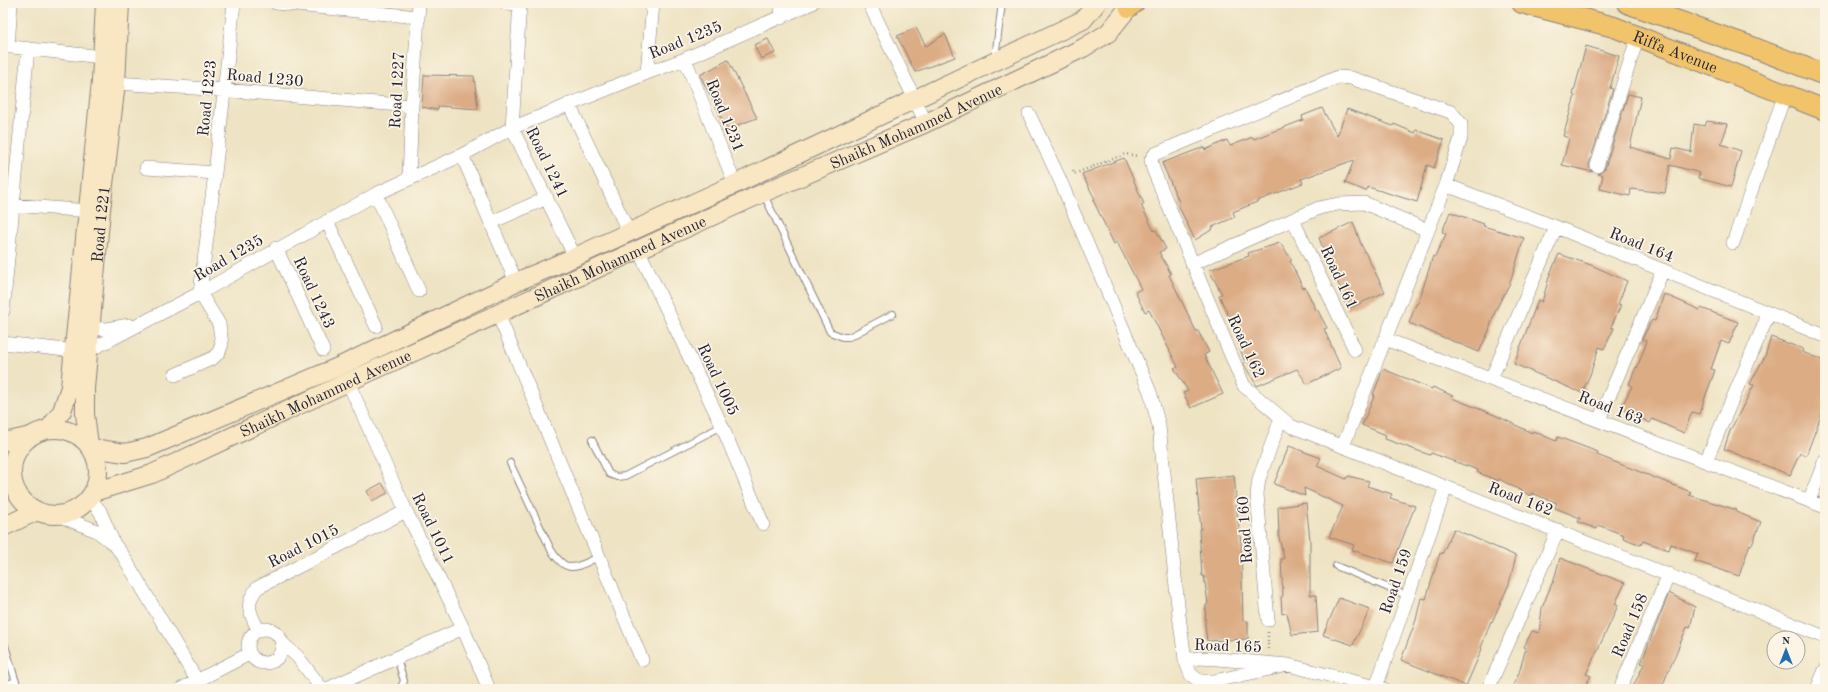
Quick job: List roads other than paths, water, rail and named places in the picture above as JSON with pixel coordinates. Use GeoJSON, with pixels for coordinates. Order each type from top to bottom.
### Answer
{"type":"FeatureCollection","features":[{"type":"Feature","properties":{"kind":"main road","name":"Riffa Avenue"},"geometry":{"type":"LineString","coordinates":[[1522,3],[1614,26],[1825,110]]}},
{"type":"Feature","properties":{"kind":"main road","name":"Riffa Avenue"},"geometry":{"type":"LineString","coordinates":[[1627,3],[1645,7],[1825,75]]}},
{"type":"Feature","properties":{"kind":"street"},"geometry":{"type":"LineString","coordinates":[[11,3],[5,47],[102,57]]}},
{"type":"Feature","properties":{"kind":"street","name":"Road 1221"},"geometry":{"type":"LineString","coordinates":[[91,446],[85,401],[82,350],[89,211],[105,3]]}},
{"type":"Feature","properties":{"kind":"street","name":"Road 1221"},"geometry":{"type":"LineString","coordinates":[[84,328],[101,210],[116,83],[120,3]]}},
{"type":"Feature","properties":{"kind":"street","name":"Road 1223"},"geometry":{"type":"LineString","coordinates":[[200,292],[234,3]]}},
{"type":"Feature","properties":{"kind":"street"},"geometry":{"type":"LineString","coordinates":[[276,3],[418,16]]}},
{"type":"Feature","properties":{"kind":"street","name":"Road 1227"},"geometry":{"type":"LineString","coordinates":[[409,178],[419,3]]}},
{"type":"Feature","properties":{"kind":"street","name":"Road 1241"},"geometry":{"type":"LineString","coordinates":[[506,3],[520,4],[512,128],[575,257]]}},
{"type":"Feature","properties":{"kind":"street"},"geometry":{"type":"LineString","coordinates":[[647,73],[653,3]]}},
{"type":"Feature","properties":{"kind":"street"},"geometry":{"type":"LineString","coordinates":[[781,18],[782,3]]}},
{"type":"Feature","properties":{"kind":"street","name":"Road 1235"},"geometry":{"type":"LineString","coordinates":[[82,350],[107,342],[376,194],[462,155],[512,128],[685,59],[781,18],[812,3]]}},
{"type":"Feature","properties":{"kind":"street"},"geometry":{"type":"LineString","coordinates":[[869,3],[926,124]]}},
{"type":"Feature","properties":{"kind":"street","name":"Shaikh Mohammed Avenue"},"geometry":{"type":"LineString","coordinates":[[91,446],[125,453],[147,448],[338,367],[516,282],[629,233],[1083,20],[1097,3]]}},
{"type":"Feature","properties":{"kind":"street","name":"Shaikh Mohammed Avenue"},"geometry":{"type":"LineString","coordinates":[[92,495],[152,474],[348,382],[639,251],[763,193],[926,124],[1083,48],[1108,33],[1131,4]]}},
{"type":"Feature","properties":{"kind":"street"},"geometry":{"type":"LineString","coordinates":[[1597,166],[1638,36]]}},
{"type":"Feature","properties":{"kind":"street"},"geometry":{"type":"LineString","coordinates":[[3,310],[28,49]]}},
{"type":"Feature","properties":{"kind":"street","name":"Road 1231"},"geometry":{"type":"LineString","coordinates":[[685,59],[735,184]]}},
{"type":"Feature","properties":{"kind":"street","name":"Road 162"},"geometry":{"type":"LineString","coordinates":[[1446,185],[1461,138],[1461,124],[1451,112],[1351,78],[1338,77],[1155,154],[1151,160],[1153,169],[1192,264],[1244,386],[1291,426],[1558,530],[1825,637]]}},
{"type":"Feature","properties":{"kind":"street","name":"Road 1230"},"geometry":{"type":"LineString","coordinates":[[116,83],[224,90],[412,106]]}},
{"type":"Feature","properties":{"kind":"street"},"geometry":{"type":"LineString","coordinates":[[1733,243],[1785,94]]}},
{"type":"Feature","properties":{"kind":"street"},"geometry":{"type":"LineString","coordinates":[[569,104],[629,233]]}},
{"type":"Feature","properties":{"kind":"street"},"geometry":{"type":"LineString","coordinates":[[1029,114],[1060,180],[1150,392],[1159,426],[1185,660]]}},
{"type":"Feature","properties":{"kind":"street"},"geometry":{"type":"LineString","coordinates":[[462,155],[492,222],[516,282]]}},
{"type":"Feature","properties":{"kind":"street"},"geometry":{"type":"LineString","coordinates":[[146,168],[215,173]]}},
{"type":"Feature","properties":{"kind":"street"},"geometry":{"type":"LineString","coordinates":[[1343,446],[1446,185]]}},
{"type":"Feature","properties":{"kind":"street","name":"Road 164"},"geometry":{"type":"LineString","coordinates":[[1446,185],[1556,227],[1825,336]]}},
{"type":"Feature","properties":{"kind":"street"},"geometry":{"type":"LineString","coordinates":[[376,194],[419,291]]}},
{"type":"Feature","properties":{"kind":"street"},"geometry":{"type":"LineString","coordinates":[[492,222],[547,198]]}},
{"type":"Feature","properties":{"kind":"street"},"geometry":{"type":"LineString","coordinates":[[1192,264],[1319,208],[1338,204],[1364,203],[1427,230]]}},
{"type":"Feature","properties":{"kind":"street"},"geometry":{"type":"LineString","coordinates":[[13,205],[89,211]]}},
{"type":"Feature","properties":{"kind":"street","name":"Road 161"},"geometry":{"type":"LineString","coordinates":[[1294,220],[1355,350]]}},
{"type":"Feature","properties":{"kind":"street"},"geometry":{"type":"LineString","coordinates":[[327,221],[376,326]]}},
{"type":"Feature","properties":{"kind":"street"},"geometry":{"type":"LineString","coordinates":[[1491,379],[1556,227]]}},
{"type":"Feature","properties":{"kind":"street","name":"Road 1243"},"geometry":{"type":"LineString","coordinates":[[276,248],[323,350]]}},
{"type":"Feature","properties":{"kind":"street","name":"Road 1005"},"geometry":{"type":"LineString","coordinates":[[639,251],[722,426],[763,524]]}},
{"type":"Feature","properties":{"kind":"street"},"geometry":{"type":"LineString","coordinates":[[1599,420],[1663,270]]}},
{"type":"Feature","properties":{"kind":"street"},"geometry":{"type":"LineString","coordinates":[[175,375],[213,358],[219,352],[222,344],[219,324],[200,292]]}},
{"type":"Feature","properties":{"kind":"street"},"geometry":{"type":"LineString","coordinates":[[1706,461],[1769,313]]}},
{"type":"Feature","properties":{"kind":"street"},"geometry":{"type":"LineString","coordinates":[[498,314],[642,660]]}},
{"type":"Feature","properties":{"kind":"street","name":"Road 1235"},"geometry":{"type":"LineString","coordinates":[[84,328],[114,328],[144,321]]}},
{"type":"Feature","properties":{"kind":"street","name":"Road 163"},"geometry":{"type":"LineString","coordinates":[[1385,339],[1825,507]]}},
{"type":"Feature","properties":{"kind":"street"},"geometry":{"type":"LineString","coordinates":[[3,343],[82,350]]}},
{"type":"Feature","properties":{"kind":"street","name":"Road 1221"},"geometry":{"type":"LineString","coordinates":[[49,429],[56,421],[65,403],[82,350]]}},
{"type":"Feature","properties":{"kind":"street","name":"Road 1011"},"geometry":{"type":"LineString","coordinates":[[348,382],[406,511],[463,628],[489,689]]}},
{"type":"Feature","properties":{"kind":"street","name":"Road 160"},"geometry":{"type":"LineString","coordinates":[[1268,620],[1257,494],[1259,479],[1282,418]]}},
{"type":"Feature","properties":{"kind":"street"},"geometry":{"type":"LineString","coordinates":[[3,440],[9,441],[31,436],[49,429],[64,429],[78,435],[91,446],[98,462],[99,478],[92,495],[76,511],[57,515],[46,515],[37,511],[26,504],[18,495],[8,479],[14,457],[21,445],[31,436]]}},
{"type":"Feature","properties":{"kind":"street"},"geometry":{"type":"LineString","coordinates":[[1809,501],[1825,460]]}},
{"type":"Feature","properties":{"kind":"street","name":"Road 159"},"geometry":{"type":"LineString","coordinates":[[1380,688],[1408,596],[1446,487]]}},
{"type":"Feature","properties":{"kind":"street"},"geometry":{"type":"LineString","coordinates":[[92,495],[114,544]]}},
{"type":"Feature","properties":{"kind":"street"},"geometry":{"type":"LineString","coordinates":[[3,527],[37,511]]}},
{"type":"Feature","properties":{"kind":"street","name":"Road 1015"},"geometry":{"type":"LineString","coordinates":[[258,630],[249,608],[250,598],[257,588],[406,511]]}},
{"type":"Feature","properties":{"kind":"street"},"geometry":{"type":"LineString","coordinates":[[57,515],[97,531],[114,544],[122,554],[200,685]]}},
{"type":"Feature","properties":{"kind":"street"},"geometry":{"type":"LineString","coordinates":[[1488,689],[1558,530]]}},
{"type":"Feature","properties":{"kind":"street","name":"Road 158"},"geometry":{"type":"LineString","coordinates":[[1620,689],[1668,574]]}},
{"type":"Feature","properties":{"kind":"street"},"geometry":{"type":"LineString","coordinates":[[327,689],[463,628]]}},
{"type":"Feature","properties":{"kind":"street"},"geometry":{"type":"LineString","coordinates":[[266,629],[274,631],[279,636],[282,644],[282,652],[277,659],[270,663],[262,664],[254,660],[249,654],[247,647],[248,640],[252,634],[258,630],[266,629]]}},
{"type":"Feature","properties":{"kind":"street"},"geometry":{"type":"LineString","coordinates":[[282,644],[296,656],[322,689]]}},
{"type":"Feature","properties":{"kind":"street"},"geometry":{"type":"LineString","coordinates":[[181,689],[200,685],[249,654]]}},
{"type":"Feature","properties":{"kind":"street","name":"Road 165"},"geometry":{"type":"LineString","coordinates":[[1288,665],[1214,681],[1200,681],[1191,675],[1185,660],[1205,659],[1288,665],[1380,688]]}},
{"type":"Feature","properties":{"kind":"street"},"geometry":{"type":"LineString","coordinates":[[1817,689],[1825,670]]}},
{"type":"Feature","properties":{"kind":"lane"},"geometry":{"type":"LineString","coordinates":[[995,61],[1002,3]]}},
{"type":"Feature","properties":{"kind":"lane"},"geometry":{"type":"LineString","coordinates":[[763,193],[830,332],[843,337],[849,337],[893,314]]}},
{"type":"Feature","properties":{"kind":"lane"},"geometry":{"type":"LineString","coordinates":[[592,440],[609,474],[617,477],[626,476],[722,426]]}},
{"type":"Feature","properties":{"kind":"lane"},"geometry":{"type":"LineString","coordinates":[[510,463],[557,560],[564,565],[573,568],[599,557]]}},
{"type":"Feature","properties":{"kind":"lane"},"geometry":{"type":"LineString","coordinates":[[1336,566],[1408,596]]}},
{"type":"Feature","properties":{"kind":"lane"},"geometry":{"type":"LineString","coordinates":[[3,639],[18,689]]}},
{"type":"Feature","properties":{"kind":"lane"},"geometry":{"type":"LineString","coordinates":[[397,658],[404,681],[400,689]]}},
{"type":"Feature","properties":{"kind":"lane"},"geometry":{"type":"LineString","coordinates":[[3,685],[16,681]]}}]}
